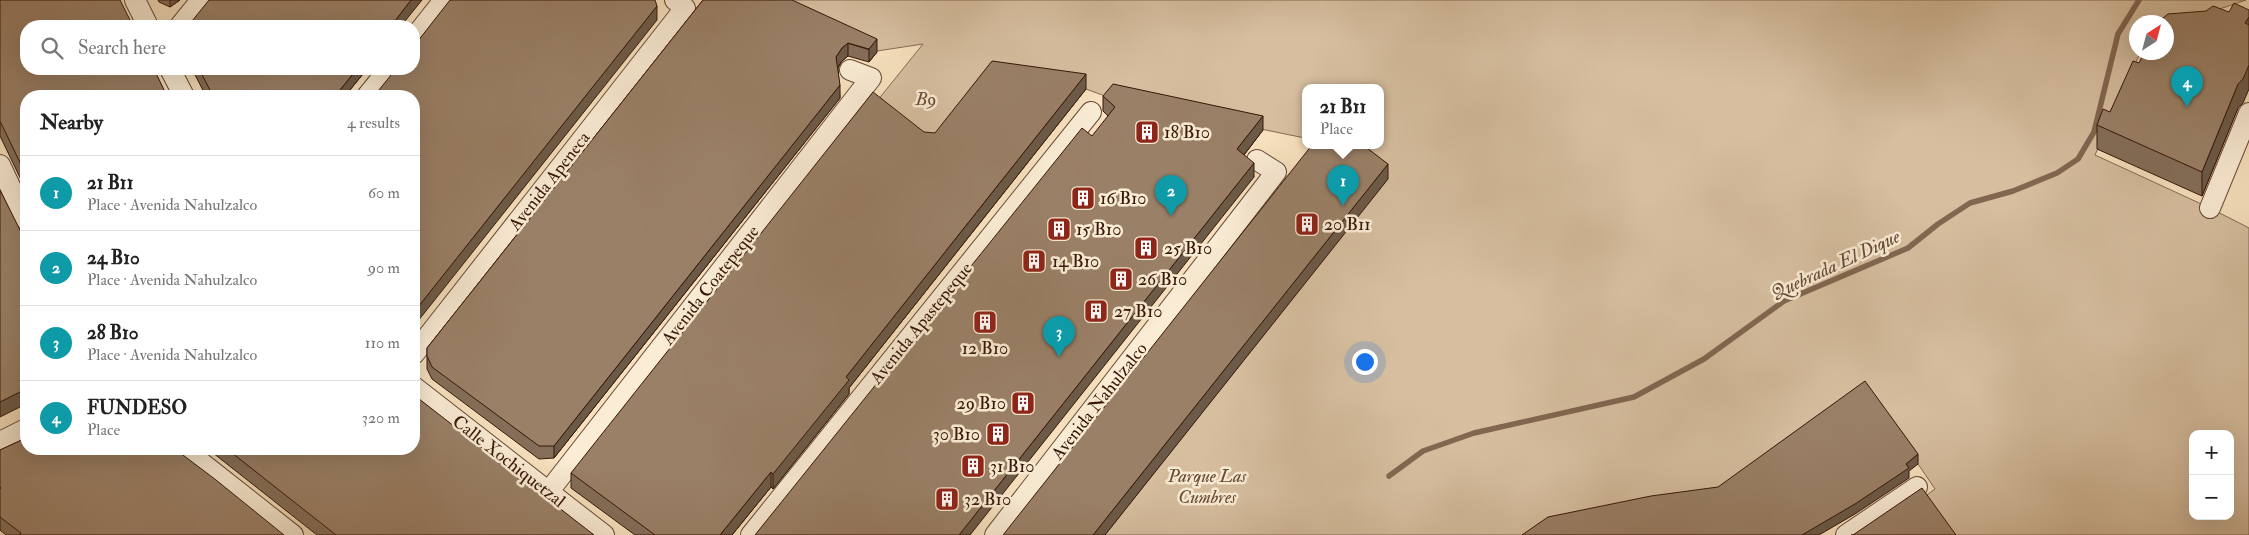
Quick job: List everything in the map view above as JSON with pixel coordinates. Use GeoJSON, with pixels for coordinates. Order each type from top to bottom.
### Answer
{"type":"FeatureCollection","features":[{"type":"Feature","properties":{"kind":"street"},"geometry":{"type":"LineString","coordinates":[[135,0],[145,20]]}},
{"type":"Feature","properties":{"kind":"street"},"geometry":{"type":"LineString","coordinates":[[185,20],[201,0]]}},
{"type":"Feature","properties":{"kind":"street"},"geometry":{"type":"LineString","coordinates":[[420,30],[444,0]]}},
{"type":"Feature","properties":{"kind":"street","name":"Avenida Apeneca"},"geometry":{"type":"LineString","coordinates":[[420,346],[680,4]]}},
{"type":"Feature","properties":{"kind":"street","name":"Avenida Coatepeque"},"geometry":{"type":"LineString","coordinates":[[549,491],[871,78],[850,70]]}},
{"type":"Feature","properties":{"kind":"street"},"geometry":{"type":"LineString","coordinates":[[173,75],[181,90]]}},
{"type":"Feature","properties":{"kind":"street"},"geometry":{"type":"LineString","coordinates":[[373,90],[385,75]]}},
{"type":"Feature","properties":{"kind":"street","name":"Avenida Apastepeque"},"geometry":{"type":"LineString","coordinates":[[751,535],[1090,112]]}},
{"type":"Feature","properties":{"kind":"street"},"geometry":{"type":"LineString","coordinates":[[2210,208],[2249,113]]}},
{"type":"Feature","properties":{"kind":"street","name":"Avenida Nahulzalco"},"geometry":{"type":"LineString","coordinates":[[995,535],[1276,172],[1258,160]]}},
{"type":"Feature","properties":{"kind":"street"},"geometry":{"type":"LineString","coordinates":[[0,165],[20,207]]}},
{"type":"Feature","properties":{"kind":"street","name":"Calle Xochiquetzal"},"geometry":{"type":"LineString","coordinates":[[420,393],[604,535]]}},
{"type":"Feature","properties":{"kind":"street"},"geometry":{"type":"LineString","coordinates":[[0,442],[20,432]]}},
{"type":"Feature","properties":{"kind":"street"},"geometry":{"type":"LineString","coordinates":[[192,455],[293,535]]}},
{"type":"Feature","properties":{"kind":"street"},"geometry":{"type":"LineString","coordinates":[[1846,535],[1917,486]]}},
{"type":"Feature","properties":{"kind":"green space"},"geometry":{"type":"Polygon","coordinates":[[[760,0],[2246,0],[2174,25],[2174,15],[2129,15],[2129,60],[2137,60],[2095,155],[2249,228],[2249,535],[1949,535],[1923,498],[1935,489],[1918,464],[1718,497],[1537,535],[1105,535],[1387,179],[1349,149],[1384,149],[1384,84],[1302,84],[1302,137],[1113,99],[1086,89],[1055,85],[931,153],[873,106],[923,44],[877,51],[760,0]]]}},
{"type":"Feature","properties":{"kind":"building"},"geometry":{"type":"Polygon","coordinates":[[[0,0],[120,0],[130,20],[20,20],[20,75],[157,75],[164,90],[20,90],[20,163],[0,121],[0,0]]]}},
{"type":"Feature","properties":{"kind":"building"},"geometry":{"type":"Polygon","coordinates":[[[209,0],[411,0],[396,20],[193,20],[209,0]]]}},
{"type":"Feature","properties":{"kind":"building"},"geometry":{"type":"Polygon","coordinates":[[[450,0],[655,0],[657,6],[420,304],[420,90],[379,90],[391,75],[420,75],[420,38],[450,0]]]}},
{"type":"Feature","properties":{"kind":"building"},"geometry":{"type":"Polygon","coordinates":[[[703,0],[792,0],[877,39],[869,49],[848,43],[842,48],[836,57],[840,85],[554,446],[539,446],[432,367],[427,356],[427,348],[703,0]]]}},
{"type":"Feature","properties":{"kind":"building"},"geometry":{"type":"Polygon","coordinates":[[[2234,3],[2249,10],[2249,17],[2245,23],[2249,25],[2249,65],[2243,79],[2238,84],[2202,172],[2097,125],[2103,109],[2110,112],[2133,61],[2139,63],[2140,60],[2174,60],[2174,15],[2167,15],[2206,11],[2213,6],[2229,12],[2234,3]]]}},
{"type":"Feature","properties":{"kind":"building"},"geometry":{"type":"Polygon","coordinates":[[[992,61],[1086,74],[846,377],[849,380],[773,474],[771,472],[720,535],[655,535],[571,473],[873,92],[924,132],[935,133],[992,61]]]}},
{"type":"Feature","properties":{"kind":"building"},"geometry":{"type":"Polygon","coordinates":[[[202,75],[352,75],[340,90],[210,90],[202,75]]]}},
{"type":"Feature","properties":{"kind":"building"},"geometry":{"type":"Polygon","coordinates":[[[1113,84],[1263,116],[1237,149],[1254,163],[959,535],[755,535],[1082,128],[1092,136],[1115,107],[1103,96],[1113,84]]]}},
{"type":"Feature","properties":{"kind":"building"},"geometry":{"type":"Polygon","coordinates":[[[1309,149],[1368,149],[1388,164],[1093,535],[1003,535],[1309,149]]]}},
{"type":"Feature","properties":{"kind":"building"},"geometry":{"type":"Polygon","coordinates":[[[0,190],[20,230],[20,392],[0,402],[0,190]]]}},
{"type":"Feature","properties":{"kind":"building"},"geometry":{"type":"Polygon","coordinates":[[[1865,381],[1918,454],[1906,464],[1909,468],[1855,504],[1802,535],[1522,535],[1548,517],[1651,496],[1718,487],[1865,381]]]}},
{"type":"Feature","properties":{"kind":"building"},"geometry":{"type":"Polygon","coordinates":[[[420,400],[594,535],[336,535],[235,455],[420,455],[420,400]]]}},
{"type":"Feature","properties":{"kind":"building"},"geometry":{"type":"Polygon","coordinates":[[[20,441],[20,455],[183,455],[284,535],[20,535],[21,533],[0,517],[0,450],[20,441]]]}},
{"type":"Feature","properties":{"kind":"building"},"geometry":{"type":"Polygon","coordinates":[[[1922,488],[1956,535],[1853,535],[1922,488]]]}},
{"type":"Feature","properties":{"kind":"waterway","name":"Quebrada El Dique"},"geometry":{"type":"LineString","coordinates":[[1389,476],[1423,451],[1474,433],[1634,397],[1704,359],[1784,301],[1908,248],[1938,224],[1970,203],[2013,191],[2057,173],[2078,159],[2094,132],[2118,34],[2139,0]]}},
{"type":"Feature","properties":{"kind":"place","name":"FUNDESO"},"geometry":{"type":"Point","coordinates":[2187,107]}},
{"type":"Feature","properties":{"kind":"place","name":"18 B10"},"geometry":{"type":"Point","coordinates":[1147,132]}},
{"type":"Feature","properties":{"kind":"place","name":"16 B10"},"geometry":{"type":"Point","coordinates":[1083,198]}},
{"type":"Feature","properties":{"kind":"place","name":"21 B11"},"geometry":{"type":"Point","coordinates":[1343,206]}},
{"type":"Feature","properties":{"kind":"place","name":"24 B10"},"geometry":{"type":"Point","coordinates":[1171,216]}},
{"type":"Feature","properties":{"kind":"place","name":"20 B11"},"geometry":{"type":"Point","coordinates":[1307,224]}},
{"type":"Feature","properties":{"kind":"place","name":"15 B10"},"geometry":{"type":"Point","coordinates":[1059,229]}},
{"type":"Feature","properties":{"kind":"place","name":"25 B10"},"geometry":{"type":"Point","coordinates":[1146,248]}},
{"type":"Feature","properties":{"kind":"place","name":"14 B10"},"geometry":{"type":"Point","coordinates":[1034,261]}},
{"type":"Feature","properties":{"kind":"place","name":"26 B10"},"geometry":{"type":"Point","coordinates":[1121,279]}},
{"type":"Feature","properties":{"kind":"place","name":"27 B10"},"geometry":{"type":"Point","coordinates":[1096,311]}},
{"type":"Feature","properties":{"kind":"place","name":"12 B10"},"geometry":{"type":"Point","coordinates":[985,322]}},
{"type":"Feature","properties":{"kind":"place","name":"28 B10"},"geometry":{"type":"Point","coordinates":[1059,357]}},
{"type":"Feature","properties":{"kind":"place","name":"29 B10"},"geometry":{"type":"Point","coordinates":[1023,403]}},
{"type":"Feature","properties":{"kind":"place","name":"30 B10"},"geometry":{"type":"Point","coordinates":[998,434]}},
{"type":"Feature","properties":{"kind":"place","name":"31 B10"},"geometry":{"type":"Point","coordinates":[973,466]}},
{"type":"Feature","properties":{"kind":"place","name":"32 B10"},"geometry":{"type":"Point","coordinates":[947,499]}},
{"type":"Feature","properties":{"kind":"park label","name":"B9"},"geometry":{"type":"Point","coordinates":[926,99]}},
{"type":"Feature","properties":{"kind":"park label","name":"Parque Las Cumbres"},"geometry":{"type":"Point","coordinates":[1207,486]}}]}
